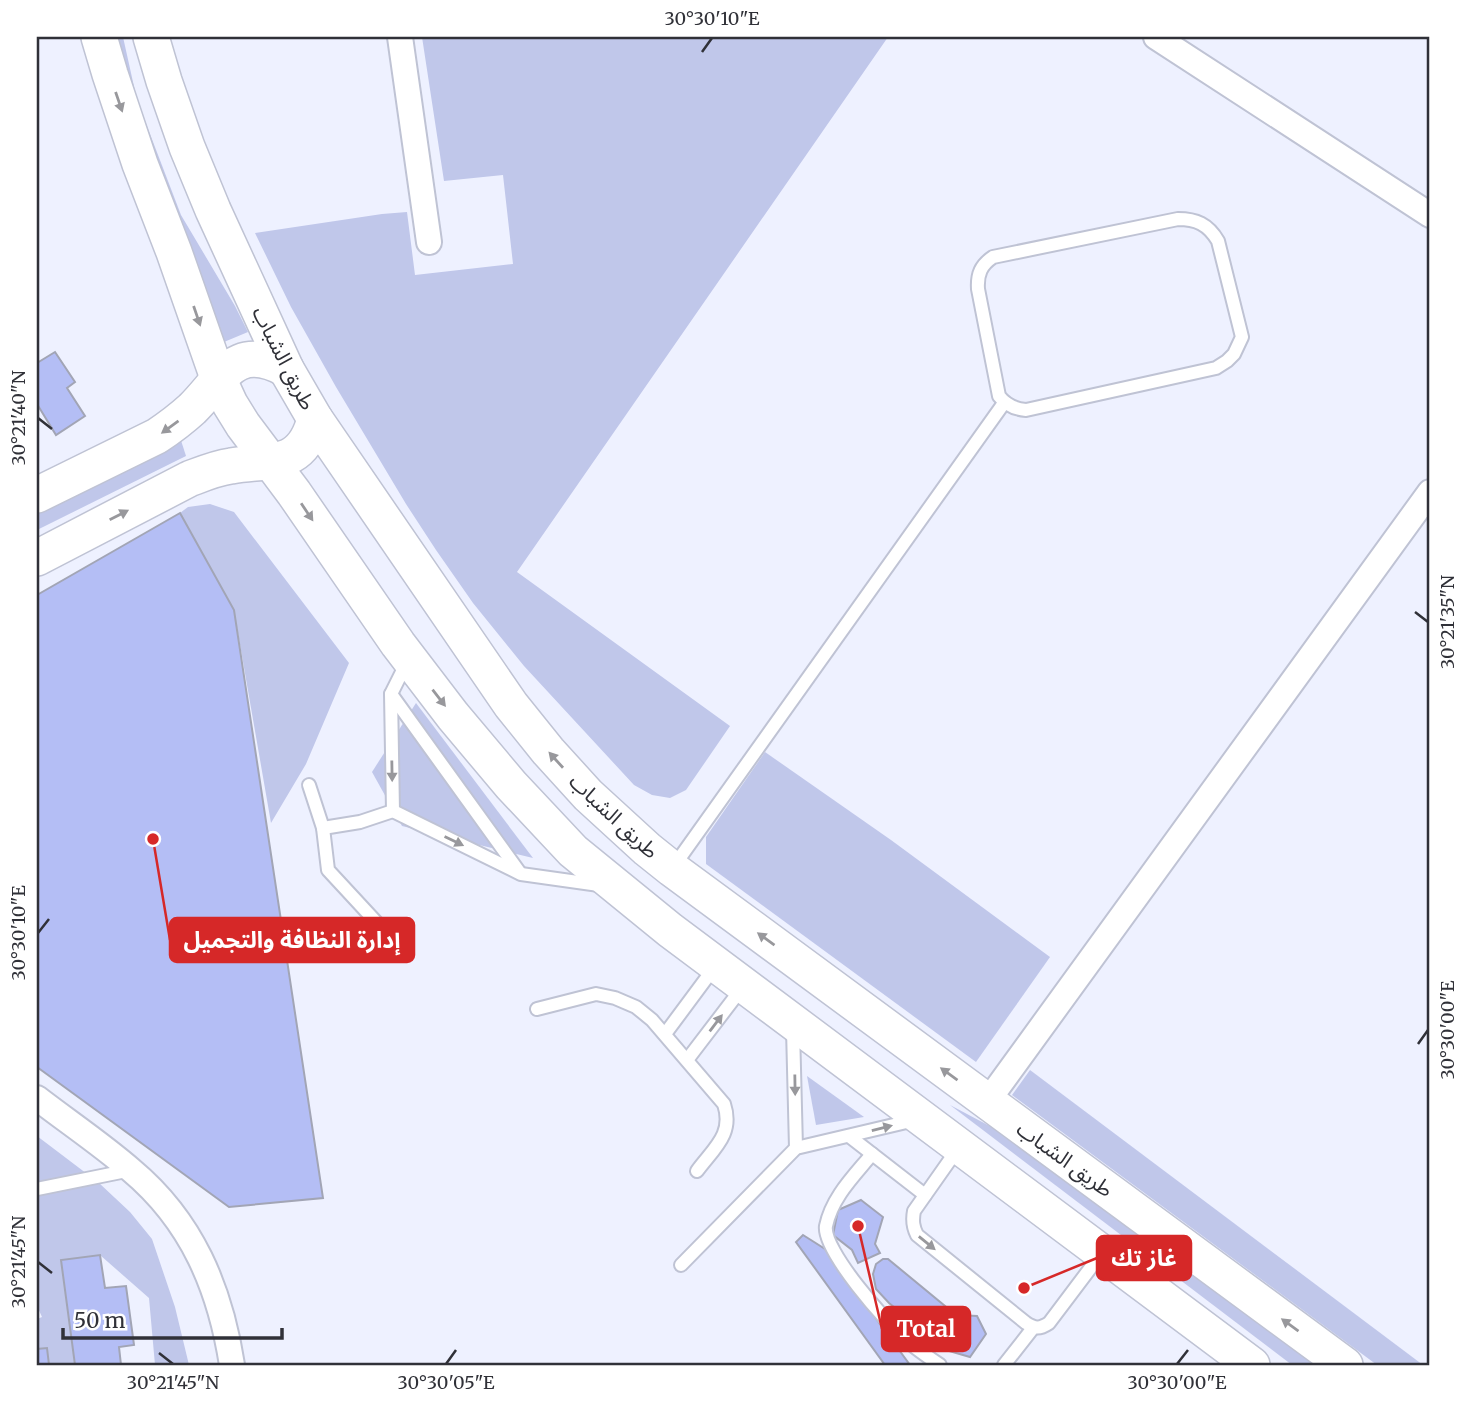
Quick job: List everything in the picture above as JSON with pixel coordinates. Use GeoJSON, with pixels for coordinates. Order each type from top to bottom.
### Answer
{"type":"FeatureCollection","features":[{"type":"Feature","properties":{"kind":"main road"},"geometry":{"type":"LineString","coordinates":[[99,37],[140,164],[218,378],[243,425],[408,658],[511,785],[573,851],[670,930],[1252,1365]]}},
{"type":"Feature","properties":{"kind":"main road","name":"طريق الشباب"},"geometry":{"type":"LineString","coordinates":[[151,37],[192,160],[286,369],[315,419],[511,705],[588,796],[659,859],[1345,1365]]}},
{"type":"Feature","properties":{"kind":"main road"},"geometry":{"type":"LineString","coordinates":[[80,534],[48,489],[157,436],[192,409],[218,378],[238,363],[263,360],[286,369]]}},
{"type":"Feature","properties":{"kind":"main road"},"geometry":{"type":"LineString","coordinates":[[37,558],[188,479],[228,466],[284,459],[305,443],[315,419]]}},
{"type":"Feature","properties":{"kind":"main road"},"geometry":{"type":"LineString","coordinates":[[617,887],[659,859]]}},
{"type":"Feature","properties":{"kind":"street"},"geometry":{"type":"LineString","coordinates":[[400,37],[429,242]]}},
{"type":"Feature","properties":{"kind":"street"},"geometry":{"type":"LineString","coordinates":[[1156,37],[1430,215]]}},
{"type":"Feature","properties":{"kind":"street"},"geometry":{"type":"LineString","coordinates":[[987,1102],[1430,492]]}},
{"type":"Feature","properties":{"kind":"street"},"geometry":{"type":"LineString","coordinates":[[37,1098],[131,1170],[156,1194],[178,1222],[197,1252],[212,1284],[228,1338],[232,1365]]}},
{"type":"Feature","properties":{"kind":"lane"},"geometry":{"type":"LineString","coordinates":[[1178,219],[1200,222],[1209,228],[1217,241],[1242,337],[1234,354],[1227,361],[1216,368],[1026,410],[1011,407],[1004,402],[999,396],[978,289],[977,280],[985,262],[993,257],[1178,219]]}},
{"type":"Feature","properties":{"kind":"lane"},"geometry":{"type":"LineString","coordinates":[[659,859],[1004,402]]}},
{"type":"Feature","properties":{"kind":"lane"},"geometry":{"type":"LineString","coordinates":[[393,811],[391,694],[408,658]]}},
{"type":"Feature","properties":{"kind":"lane"},"geometry":{"type":"LineString","coordinates":[[391,694],[521,874]]}},
{"type":"Feature","properties":{"kind":"lane"},"geometry":{"type":"LineString","coordinates":[[309,785],[323,828],[328,870],[390,937]]}},
{"type":"Feature","properties":{"kind":"lane"},"geometry":{"type":"LineString","coordinates":[[323,828],[360,822],[393,811],[521,874],[617,887]]}},
{"type":"Feature","properties":{"kind":"lane"},"geometry":{"type":"LineString","coordinates":[[665,1034],[717,965]]}},
{"type":"Feature","properties":{"kind":"lane"},"geometry":{"type":"LineString","coordinates":[[687,1060],[744,985]]}},
{"type":"Feature","properties":{"kind":"lane"},"geometry":{"type":"LineString","coordinates":[[537,1009],[596,994],[636,1007],[652,1020],[724,1104],[728,1116],[724,1135],[697,1171]]}},
{"type":"Feature","properties":{"kind":"lane"},"geometry":{"type":"LineString","coordinates":[[793,1022],[796,1148]]}},
{"type":"Feature","properties":{"kind":"lane"},"geometry":{"type":"LineString","coordinates":[[681,1265],[796,1148],[921,1118]]}},
{"type":"Feature","properties":{"kind":"lane"},"geometry":{"type":"LineString","coordinates":[[849,1136],[925,1195]]}},
{"type":"Feature","properties":{"kind":"lane"},"geometry":{"type":"LineString","coordinates":[[960,1146],[914,1211],[912,1220],[917,1236],[1033,1328],[1041,1328],[1049,1323],[1102,1253]]}},
{"type":"Feature","properties":{"kind":"lane"},"geometry":{"type":"LineString","coordinates":[[872,1154],[839,1195],[833,1207],[825,1229],[831,1248],[875,1309],[907,1341],[940,1365]]}},
{"type":"Feature","properties":{"kind":"lane"},"geometry":{"type":"LineString","coordinates":[[37,1189],[131,1170]]}},
{"type":"Feature","properties":{"kind":"lane"},"geometry":{"type":"LineString","coordinates":[[1004,1365],[1033,1328]]}},
{"type":"Feature","properties":{"kind":"shaded area"},"geometry":{"type":"Polygon","coordinates":[[[100,37],[123,37],[137,100],[181,215],[248,332],[224,342],[100,37]]]}},
{"type":"Feature","properties":{"kind":"shaded area"},"geometry":{"type":"Polygon","coordinates":[[[422,37],[888,37],[517,572],[730,726],[686,790],[670,798],[652,795],[634,785],[524,666],[473,603],[406,504],[336,387],[291,307],[255,233],[407,212],[415,275],[513,264],[503,175],[444,181],[422,37]]]}},
{"type":"Feature","properties":{"kind":"shaded area"},"geometry":{"type":"Polygon","coordinates":[[[177,428],[186,456],[37,530],[37,508],[177,428]]]}},
{"type":"Feature","properties":{"kind":"shaded area"},"geometry":{"type":"Polygon","coordinates":[[[210,504],[234,512],[349,663],[306,764],[271,823],[234,610],[180,513],[188,507],[210,504]]]}},
{"type":"Feature","properties":{"kind":"shaded area"},"geometry":{"type":"Polygon","coordinates":[[[416,703],[533,858],[402,826],[372,772],[416,703]]]}},
{"type":"Feature","properties":{"kind":"shaded area"},"geometry":{"type":"Polygon","coordinates":[[[765,752],[891,840],[1050,957],[976,1062],[706,864],[706,837],[765,752]]]}},
{"type":"Feature","properties":{"kind":"shaded area"},"geometry":{"type":"Polygon","coordinates":[[[1030,1070],[1423,1365],[1377,1365],[1012,1095],[1030,1070]]]}},
{"type":"Feature","properties":{"kind":"shaded area"},"geometry":{"type":"Polygon","coordinates":[[[807,1076],[864,1117],[816,1125],[807,1076]]]}},
{"type":"Feature","properties":{"kind":"shaded area"},"geometry":{"type":"Polygon","coordinates":[[[950,1105],[1022,1143],[1330,1365],[1292,1365],[950,1105]]]}},
{"type":"Feature","properties":{"kind":"shaded area"},"geometry":{"type":"Polygon","coordinates":[[[37,1136],[99,1183],[130,1212],[152,1239],[175,1307],[189,1365],[155,1365],[149,1298],[100,1255],[61,1260],[75,1365],[49,1365],[47,1348],[37,1349],[37,1319],[42,1317],[37,1306],[37,1136]]]}},
{"type":"Feature","properties":{"kind":"building"},"geometry":{"type":"Polygon","coordinates":[[[55,352],[75,382],[67,388],[85,416],[56,435],[37,404],[37,363],[55,352]]]}},
{"type":"Feature","properties":{"kind":"building"},"geometry":{"type":"Polygon","coordinates":[[[180,513],[234,610],[323,1198],[229,1207],[37,1067],[37,595],[180,513]]]}},
{"type":"Feature","properties":{"kind":"building"},"geometry":{"type":"Polygon","coordinates":[[[861,1200],[883,1217],[875,1244],[880,1253],[858,1263],[852,1250],[833,1235],[838,1210],[861,1200]]]}},
{"type":"Feature","properties":{"kind":"building"},"geometry":{"type":"Polygon","coordinates":[[[803,1235],[825,1249],[910,1365],[885,1365],[796,1242],[803,1235]]]}},
{"type":"Feature","properties":{"kind":"building"},"geometry":{"type":"Polygon","coordinates":[[[100,1255],[105,1288],[126,1286],[134,1345],[119,1347],[121,1365],[75,1365],[61,1260],[100,1255]]]}},
{"type":"Feature","properties":{"kind":"building"},"geometry":{"type":"Polygon","coordinates":[[[888,1259],[956,1315],[977,1316],[986,1334],[970,1357],[942,1349],[940,1344],[889,1303],[876,1289],[873,1274],[876,1264],[888,1259]]]}},
{"type":"Feature","properties":{"kind":"building"},"geometry":{"type":"Polygon","coordinates":[[[47,1348],[49,1365],[37,1365],[37,1349],[47,1348]]]}},
{"type":"Feature","properties":{"kind":"place","name":"إدارة النظافة والتجميل"},"geometry":{"type":"Point","coordinates":[153,839]}},
{"type":"Feature","properties":{"kind":"place","name":"Total"},"geometry":{"type":"Point","coordinates":[858,1226]}},
{"type":"Feature","properties":{"kind":"place","name":"غاز تك"},"geometry":{"type":"Point","coordinates":[1024,1288]}}]}
